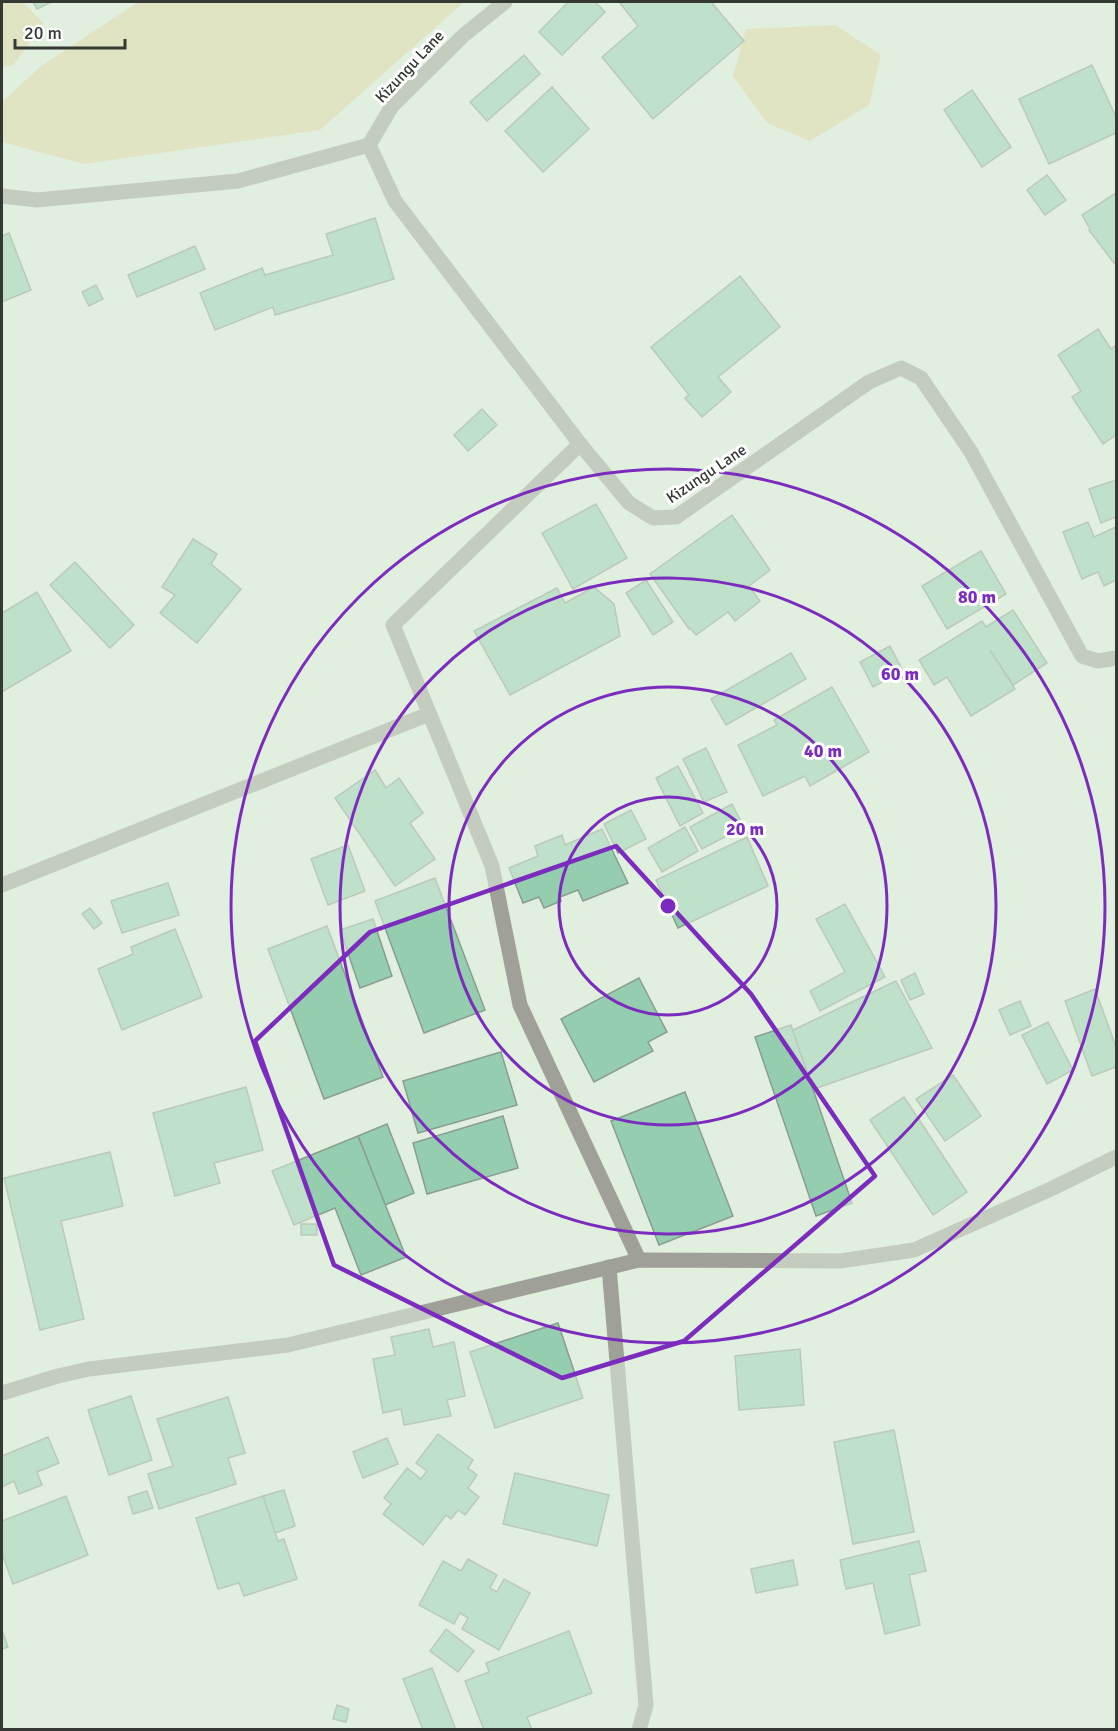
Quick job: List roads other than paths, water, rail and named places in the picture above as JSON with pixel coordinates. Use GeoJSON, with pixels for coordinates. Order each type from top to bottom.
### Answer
{"type":"FeatureCollection","features":[{"type":"Feature","properties":{"kind":"street","name":"Kizungu Lane"},"geometry":{"type":"LineString","coordinates":[[505,2],[464,35],[392,106],[369,145],[395,201],[580,444],[629,503],[653,518],[676,517],[869,382],[901,368],[921,378],[971,452],[1082,656],[1098,661],[1116,658]]}},
{"type":"Feature","properties":{"kind":"street"},"geometry":{"type":"LineString","coordinates":[[2,196],[37,200],[238,181],[369,145]]}},
{"type":"Feature","properties":{"kind":"street"},"geometry":{"type":"LineString","coordinates":[[580,444],[393,625],[492,866],[520,1005],[639,1260]]}},
{"type":"Feature","properties":{"kind":"street"},"geometry":{"type":"LineString","coordinates":[[2,885],[429,714]]}},
{"type":"Feature","properties":{"kind":"street"},"geometry":{"type":"LineString","coordinates":[[2,1393],[89,1369],[288,1345],[639,1260],[840,1261],[914,1250],[1051,1189],[1116,1157]]}},
{"type":"Feature","properties":{"kind":"street"},"geometry":{"type":"LineString","coordinates":[[609,1267],[646,1705],[639,1730]]}}]}
